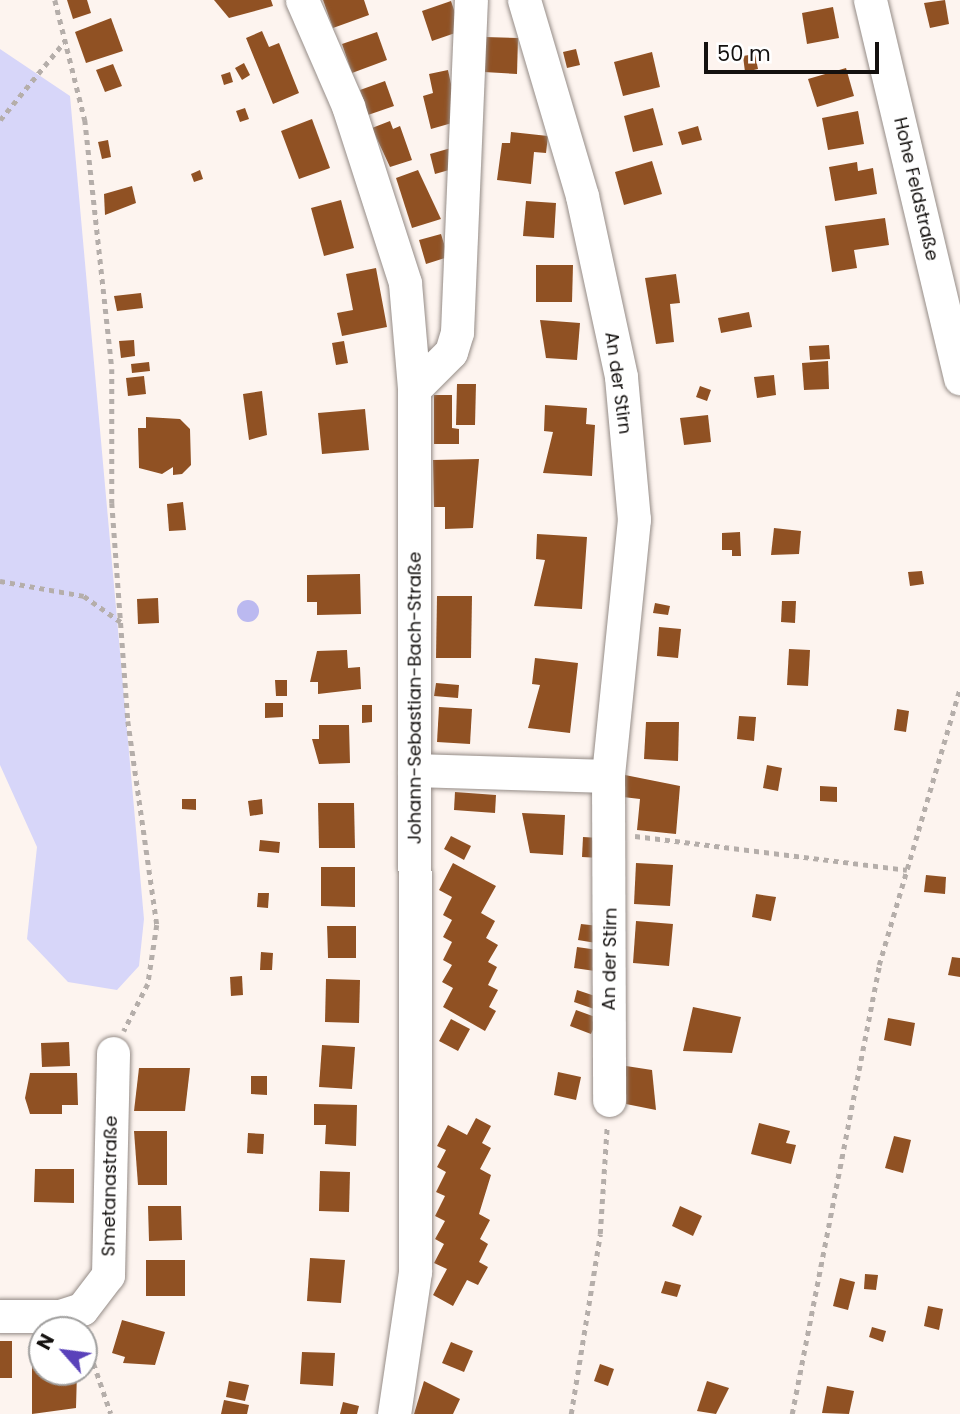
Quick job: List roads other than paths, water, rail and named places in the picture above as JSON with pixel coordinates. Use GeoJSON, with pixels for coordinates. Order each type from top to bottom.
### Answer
{"type":"FeatureCollection","features":[{"type":"Feature","properties":{"kind":"street","name":"Johann-Sebastian-Bach-Straße"},"geometry":{"type":"LineString","coordinates":[[302,0],[348,106],[405,283],[414,769],[415,1272],[394,1414]]}},
{"type":"Feature","properties":{"kind":"street"},"geometry":{"type":"LineString","coordinates":[[408,372],[451,352],[457,332],[471,0]]}},
{"type":"Feature","properties":{"kind":"street","name":"An der Stirn"},"geometry":{"type":"LineString","coordinates":[[524,0],[582,196],[621,377],[634,519],[608,776],[609,1100]]}},
{"type":"Feature","properties":{"kind":"street","name":"Hohe Feldstraße"},"geometry":{"type":"LineString","coordinates":[[870,0],[960,379]]}},
{"type":"Feature","properties":{"kind":"street"},"geometry":{"type":"LineString","coordinates":[[414,769],[608,776]]}},
{"type":"Feature","properties":{"kind":"street","name":"Smetanastraße"},"geometry":{"type":"LineString","coordinates":[[0,1316],[60,1316],[82,1309],[108,1275],[113,1053]]}}]}
